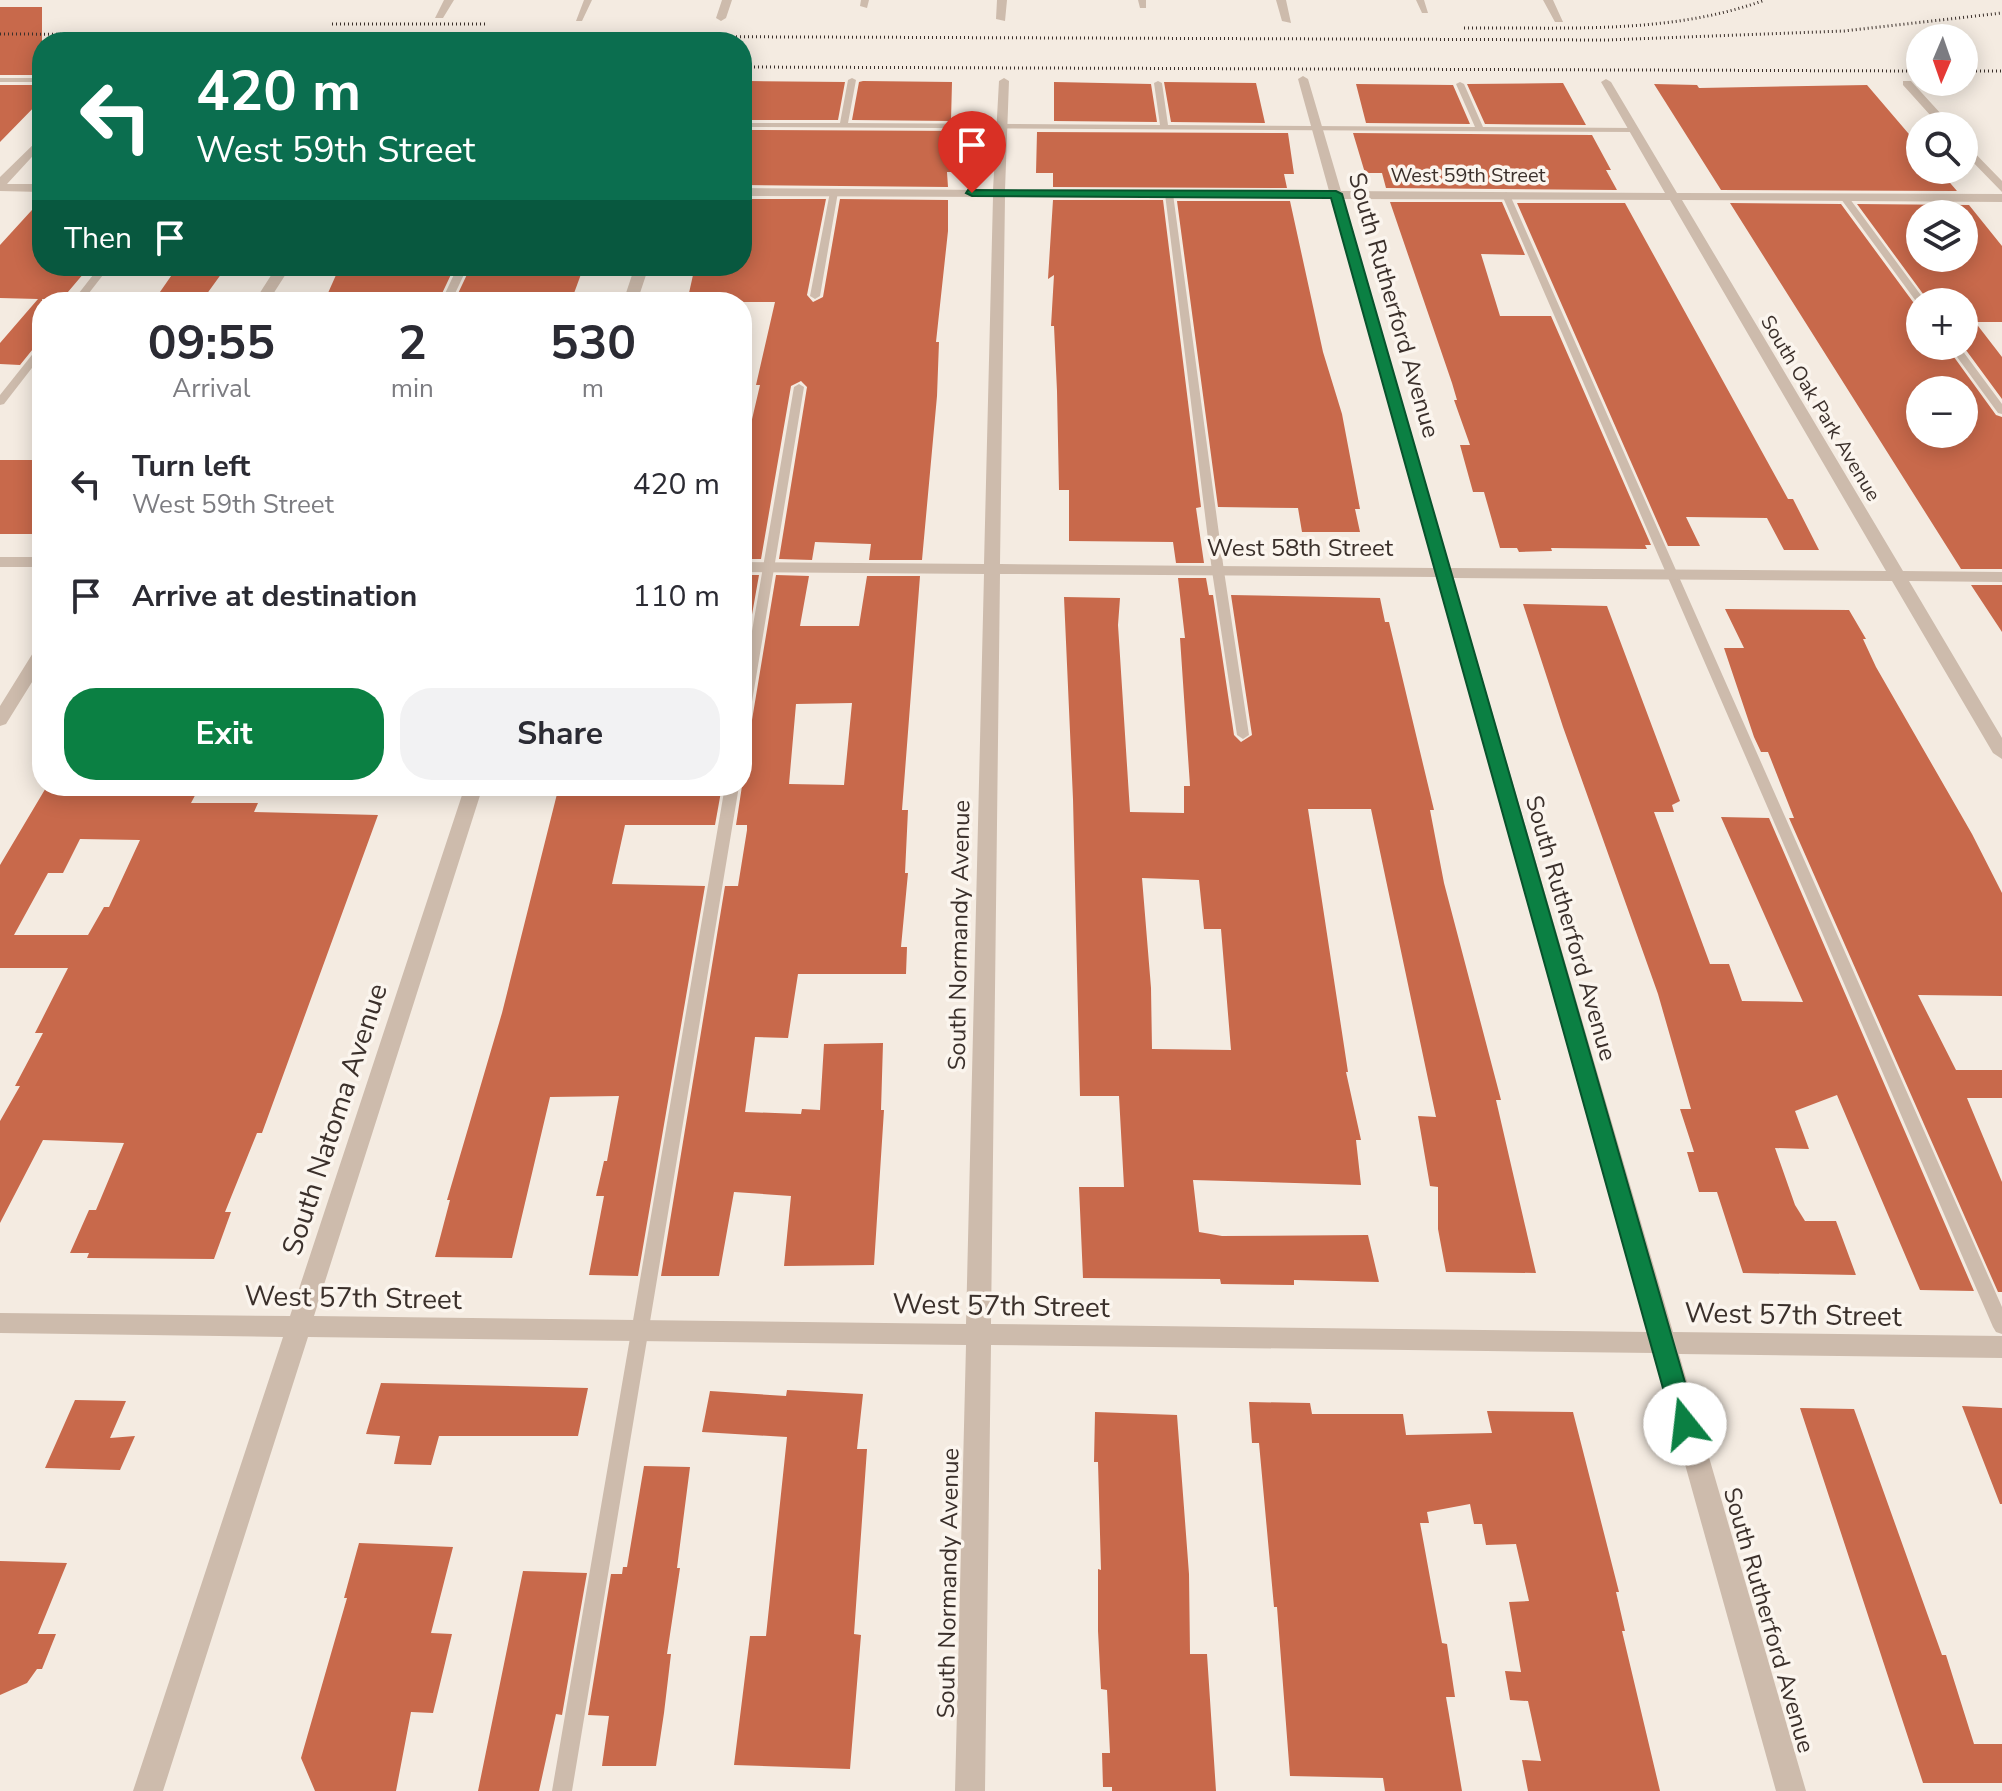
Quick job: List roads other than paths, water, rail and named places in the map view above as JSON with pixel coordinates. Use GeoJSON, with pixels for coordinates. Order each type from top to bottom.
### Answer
{"type":"FeatureCollection","features":[{"type":"Feature","properties":{"kind":"street"},"geometry":{"type":"LineString","coordinates":[[439,16],[449,0]]}},
{"type":"Feature","properties":{"kind":"street"},"geometry":{"type":"LineString","coordinates":[[721,18],[727,0]]}},
{"type":"Feature","properties":{"kind":"street"},"geometry":{"type":"LineString","coordinates":[[1001,19],[1002,0]]}},
{"type":"Feature","properties":{"kind":"street"},"geometry":{"type":"LineString","coordinates":[[1281,0],[1287,21]]}},
{"type":"Feature","properties":{"kind":"street"},"geometry":{"type":"LineString","coordinates":[[1548,0],[1559,20]]}},
{"type":"Feature","properties":{"kind":"street","name":"South Rutherford Avenue"},"geometry":{"type":"LineString","coordinates":[[1303,79],[1791,1791]]}},
{"type":"Feature","properties":{"kind":"street","name":"South Normandy Avenue"},"geometry":{"type":"LineString","coordinates":[[970,1791],[999,193],[1004,81]]}},
{"type":"Feature","properties":{"kind":"street","name":"South Oak Park Avenue"},"geometry":{"type":"LineString","coordinates":[[1606,82],[2002,753]]}},
{"type":"Feature","properties":{"kind":"street"},"geometry":{"type":"LineString","coordinates":[[1919,96],[1933,112]]}},
{"type":"Feature","properties":{"kind":"street"},"geometry":{"type":"LineString","coordinates":[[0,186],[32,150]]}},
{"type":"Feature","properties":{"kind":"street"},"geometry":{"type":"LineString","coordinates":[[1978,161],[2002,188]]}},
{"type":"Feature","properties":{"kind":"street"},"geometry":{"type":"LineString","coordinates":[[0,186],[32,188]]}},
{"type":"Feature","properties":{"kind":"street","name":"West 59th Street"},"geometry":{"type":"LineString","coordinates":[[752,192],[2002,198]]}},
{"type":"Feature","properties":{"kind":"street"},"geometry":{"type":"LineString","coordinates":[[0,562],[32,562]]}},
{"type":"Feature","properties":{"kind":"street","name":"West 58th Street"},"geometry":{"type":"LineString","coordinates":[[752,567],[2002,577]]}},
{"type":"Feature","properties":{"kind":"street"},"geometry":{"type":"LineString","coordinates":[[0,720],[32,668]]}},
{"type":"Feature","properties":{"kind":"street","name":"South Natoma Avenue"},"geometry":{"type":"LineString","coordinates":[[148,1791],[471,796]]}},
{"type":"Feature","properties":{"kind":"street","name":"West 57th Street"},"geometry":{"type":"LineString","coordinates":[[0,1323],[2002,1347]]}},
{"type":"Feature","properties":{"kind":"lane"},"geometry":{"type":"LineString","coordinates":[[579,19],[588,0]]}},
{"type":"Feature","properties":{"kind":"lane"},"geometry":{"type":"LineString","coordinates":[[1420,0],[1425,11]]}},
{"type":"Feature","properties":{"kind":"lane"},"geometry":{"type":"LineString","coordinates":[[0,80],[32,80]]}},
{"type":"Feature","properties":{"kind":"lane"},"geometry":{"type":"LineString","coordinates":[[844,126],[852,80]]}},
{"type":"Feature","properties":{"kind":"lane"},"geometry":{"type":"LineString","coordinates":[[1158,83],[1164,127]]}},
{"type":"Feature","properties":{"kind":"lane"},"geometry":{"type":"LineString","coordinates":[[1460,84],[1480,129]]}},
{"type":"Feature","properties":{"kind":"lane"},"geometry":{"type":"LineString","coordinates":[[752,125],[1634,130]]}},
{"type":"Feature","properties":{"kind":"lane"},"geometry":{"type":"LineString","coordinates":[[815,296],[834,192]]}},
{"type":"Feature","properties":{"kind":"lane"},"geometry":{"type":"LineString","coordinates":[[1169,194],[1218,571],[1243,735]]}},
{"type":"Feature","properties":{"kind":"lane"},"geometry":{"type":"LineString","coordinates":[[1506,195],[2002,1327]]}},
{"type":"Feature","properties":{"kind":"lane"},"geometry":{"type":"LineString","coordinates":[[1844,197],[1911,288]]}},
{"type":"Feature","properties":{"kind":"lane"},"geometry":{"type":"LineString","coordinates":[[85,292],[97,276]]}},
{"type":"Feature","properties":{"kind":"lane"},"geometry":{"type":"LineString","coordinates":[[1964,360],[2002,411]]}},
{"type":"Feature","properties":{"kind":"lane"},"geometry":{"type":"LineString","coordinates":[[0,402],[32,361]]}},
{"type":"Feature","properties":{"kind":"lane"},"geometry":{"type":"LineString","coordinates":[[752,667],[799,387]]}},
{"type":"Feature","properties":{"kind":"lane"},"geometry":{"type":"LineString","coordinates":[[562,1791],[730,796]]}},
{"type":"Feature","properties":{"kind":"railway"},"geometry":{"type":"LineString","coordinates":[[1464,28],[1654,24],[1691,19],[1765,0]]}},
{"type":"Feature","properties":{"kind":"railway"},"geometry":{"type":"LineString","coordinates":[[752,37],[1607,40],[1844,31],[2002,13]]}},
{"type":"Feature","properties":{"kind":"railway"},"geometry":{"type":"LineString","coordinates":[[332,24],[488,24]]}},
{"type":"Feature","properties":{"kind":"railway"},"geometry":{"type":"LineString","coordinates":[[0,34],[32,34]]}},
{"type":"Feature","properties":{"kind":"railway"},"geometry":{"type":"LineString","coordinates":[[752,67],[1906,71]]}},
{"type":"Feature","properties":{"kind":"railway"},"geometry":{"type":"LineString","coordinates":[[1978,71],[2002,71]]}}]}
